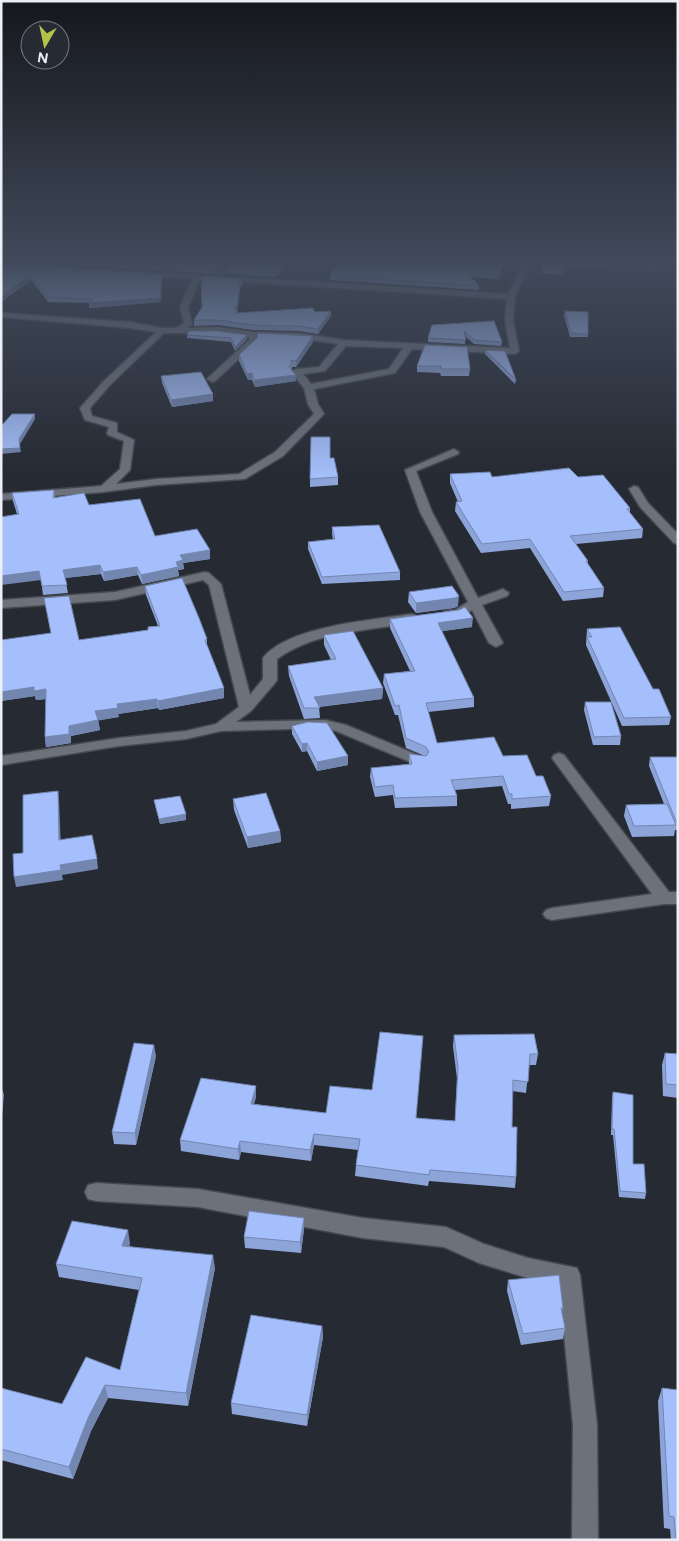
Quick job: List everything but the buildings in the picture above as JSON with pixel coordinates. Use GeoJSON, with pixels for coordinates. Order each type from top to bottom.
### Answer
{"type":"FeatureCollection","features":[{"type":"Feature","properties":{"kind":"street"},"geometry":{"type":"LineString","coordinates":[[104,489],[125,470],[129,440],[112,433],[114,426],[88,418],[85,408],[107,383],[161,332]]}},
{"type":"Feature","properties":{"kind":"street"},"geometry":{"type":"LineString","coordinates":[[229,332],[253,336],[283,334],[326,338],[344,342],[515,351],[511,332]]}},
{"type":"Feature","properties":{"kind":"street"},"geometry":{"type":"LineString","coordinates":[[212,379],[253,341],[253,336]]}},
{"type":"Feature","properties":{"kind":"street"},"geometry":{"type":"LineString","coordinates":[[1,497],[241,476],[279,454],[319,414],[313,404],[309,387],[296,372],[322,369],[344,342]]}},
{"type":"Feature","properties":{"kind":"street"},"geometry":{"type":"LineString","coordinates":[[309,387],[392,371],[409,346]]}},
{"type":"Feature","properties":{"kind":"street"},"geometry":{"type":"LineString","coordinates":[[454,452],[410,470],[426,512],[496,643]]}},
{"type":"Feature","properties":{"kind":"street"},"geometry":{"type":"LineString","coordinates":[[634,489],[644,505],[678,541]]}},
{"type":"Feature","properties":{"kind":"street"},"geometry":{"type":"LineString","coordinates":[[1,604],[115,596],[205,576],[215,584],[246,708]]}},
{"type":"Feature","properties":{"kind":"street"},"geometry":{"type":"LineString","coordinates":[[221,727],[246,708],[270,680],[270,658],[283,646],[311,636],[429,616],[458,613],[475,603],[503,593]]}},
{"type":"Feature","properties":{"kind":"street"},"geometry":{"type":"LineString","coordinates":[[1,761],[119,742],[186,735],[221,727],[325,724],[341,728],[420,761]]}},
{"type":"Feature","properties":{"kind":"street"},"geometry":{"type":"LineString","coordinates":[[559,758],[671,898]]}},
{"type":"Feature","properties":{"kind":"street"},"geometry":{"type":"LineString","coordinates":[[552,914],[671,898]]}},
{"type":"Feature","properties":{"kind":"street"},"geometry":{"type":"LineString","coordinates":[[96,1192],[198,1198],[363,1228],[446,1237],[479,1253],[528,1268],[569,1275],[585,1426],[585,1540]]}}]}
